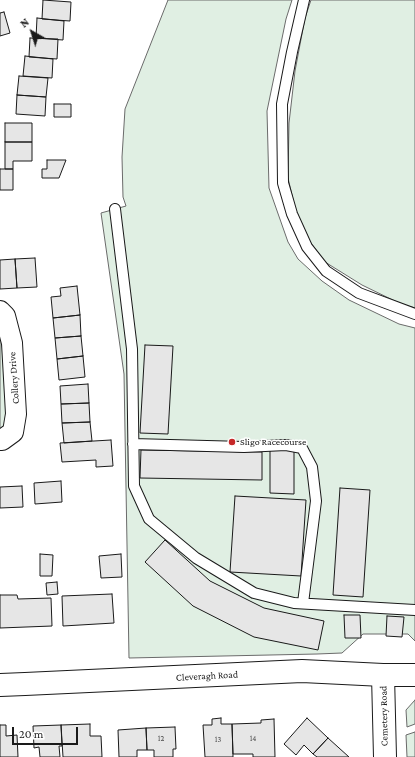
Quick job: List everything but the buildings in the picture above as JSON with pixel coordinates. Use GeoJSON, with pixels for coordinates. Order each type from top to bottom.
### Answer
{"type":"FeatureCollection","features":[{"type":"Feature","properties":{"kind":"street","name":"Collery Drive"},"geometry":{"type":"LineString","coordinates":[[0,311],[5,316],[12,343],[16,414],[13,432],[0,440]]}},
{"type":"Feature","properties":{"kind":"street","name":"Cleveragh Road"},"geometry":{"type":"LineString","coordinates":[[0,685],[302,671],[415,675]]}},
{"type":"Feature","properties":{"kind":"street","name":"Cemetery Road"},"geometry":{"type":"LineString","coordinates":[[383,675],[385,757]]}},
{"type":"Feature","properties":{"kind":"lane"},"geometry":{"type":"LineString","coordinates":[[304,0],[282,104],[283,183],[292,214],[307,247],[326,271],[359,292],[415,314]]}},
{"type":"Feature","properties":{"kind":"lane"},"geometry":{"type":"LineString","coordinates":[[115,209],[132,349],[134,486],[149,519],[196,558],[254,593],[294,603],[415,610]]}},
{"type":"Feature","properties":{"kind":"lane"},"geometry":{"type":"LineString","coordinates":[[133,444],[244,447],[286,445],[302,448],[312,467],[316,500],[303,603]]}},
{"type":"Feature","properties":{"kind":"green space"},"geometry":{"type":"Polygon","coordinates":[[[168,0],[292,0],[286,19],[267,111],[269,188],[288,242],[298,259],[322,281],[349,300],[399,324],[415,328],[415,641],[408,634],[363,634],[342,653],[129,658],[124,374],[101,213],[126,206],[123,197],[122,157],[125,109],[168,0]]]}},
{"type":"Feature","properties":{"kind":"green space"},"geometry":{"type":"Polygon","coordinates":[[[311,0],[415,0],[415,308],[401,304],[362,285],[325,262],[308,239],[296,212],[288,178],[289,123],[295,71],[305,18],[311,0]]]}},
{"type":"Feature","properties":{"kind":"green space"},"geometry":{"type":"Polygon","coordinates":[[[0,333],[6,373],[7,424],[0,432],[0,333]]]}},
{"type":"Feature","properties":{"kind":"green space"},"geometry":{"type":"Polygon","coordinates":[[[415,700],[415,724],[407,727],[406,710],[415,700]]]}},
{"type":"Feature","properties":{"kind":"green space"},"geometry":{"type":"Polygon","coordinates":[[[415,732],[415,757],[407,757],[406,735],[415,732]]]}},
{"type":"Feature","properties":{"kind":"place","name":"Sligo Racecourse"},"geometry":{"type":"Point","coordinates":[232,442]}}]}
